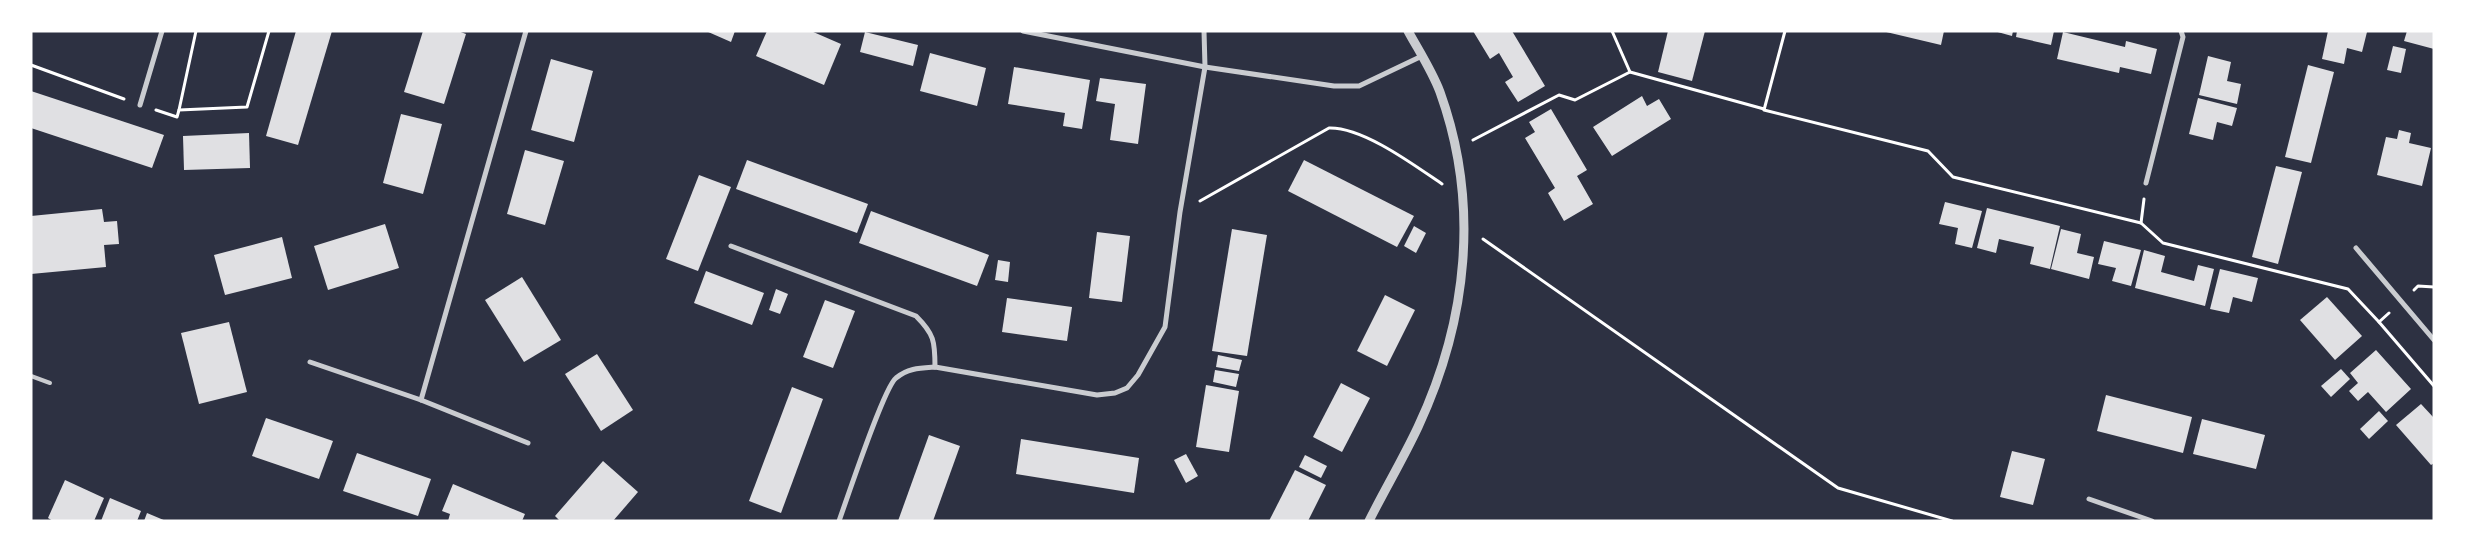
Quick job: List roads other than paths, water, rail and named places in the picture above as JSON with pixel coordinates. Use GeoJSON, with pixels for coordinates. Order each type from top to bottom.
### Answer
{"type":"FeatureCollection","features":[{"type":"Feature","properties":{"kind":"street"},"geometry":{"type":"LineString","coordinates":[[140,105],[162,31]]}},
{"type":"Feature","properties":{"kind":"street"},"geometry":{"type":"LineString","coordinates":[[421,400],[526,31]]}},
{"type":"Feature","properties":{"kind":"street"},"geometry":{"type":"LineString","coordinates":[[1023,31],[1205,67],[1334,86],[1360,86],[1422,56]]}},
{"type":"Feature","properties":{"kind":"street"},"geometry":{"type":"LineString","coordinates":[[839,521],[894,379],[909,369],[936,367],[1097,395],[1115,393],[1127,388],[1138,375],[1165,327],[1180,212],[1205,67],[1204,31]]}},
{"type":"Feature","properties":{"kind":"street"},"geometry":{"type":"LineString","coordinates":[[1369,521],[1418,426],[1453,331],[1461,283],[1464,226],[1462,170],[1439,90],[1408,31]]}},
{"type":"Feature","properties":{"kind":"street"},"geometry":{"type":"LineString","coordinates":[[2146,183],[2183,37],[2181,31]]}},
{"type":"Feature","properties":{"kind":"street"},"geometry":{"type":"LineString","coordinates":[[731,246],[916,316],[931,330],[936,353],[936,367]]}},
{"type":"Feature","properties":{"kind":"street"},"geometry":{"type":"LineString","coordinates":[[2356,248],[2434,340]]}},
{"type":"Feature","properties":{"kind":"street"},"geometry":{"type":"LineString","coordinates":[[310,362],[421,400],[528,443]]}},
{"type":"Feature","properties":{"kind":"street"},"geometry":{"type":"LineString","coordinates":[[2089,499],[2152,521]]}},
{"type":"Feature","properties":{"kind":"lane"},"geometry":{"type":"LineString","coordinates":[[31,376],[50,383]]}}]}
